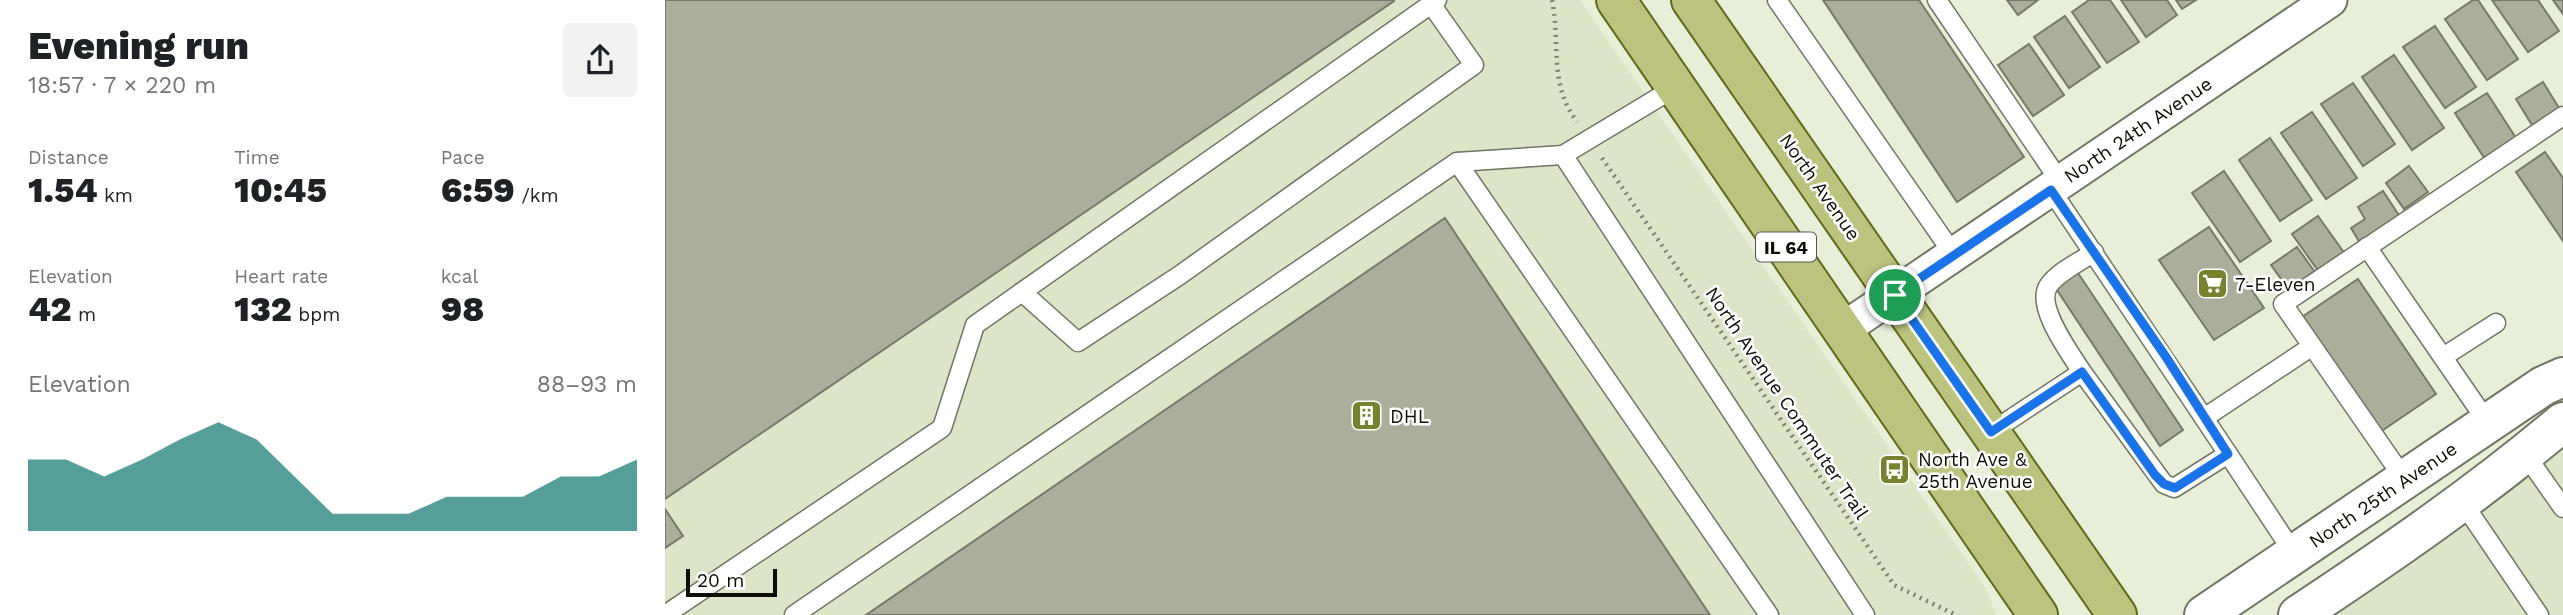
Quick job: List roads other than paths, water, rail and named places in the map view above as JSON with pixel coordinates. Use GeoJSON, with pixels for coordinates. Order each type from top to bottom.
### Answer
{"type":"FeatureCollection","features":[{"type":"Feature","properties":{"kind":"main road","name":"IL 64"},"geometry":{"type":"LineString","coordinates":[[1616,0],[2038,615]]}},
{"type":"Feature","properties":{"kind":"main road","name":"North Avenue"},"geometry":{"type":"LineString","coordinates":[[1691,0],[2117,615]]}},
{"type":"Feature","properties":{"kind":"main road","name":"North 25th Avenue"},"geometry":{"type":"LineString","coordinates":[[2204,615],[2543,386],[2563,377]]}},
{"type":"Feature","properties":{"kind":"main road"},"geometry":{"type":"LineString","coordinates":[[2298,615],[2525,454],[2563,422]]}},
{"type":"Feature","properties":{"kind":"street","name":"North 24th Avenue"},"geometry":{"type":"LineString","coordinates":[[1842,330],[2329,0]]}},
{"type":"Feature","properties":{"kind":"lane"},"geometry":{"type":"LineString","coordinates":[[1777,0],[1954,255]]}},
{"type":"Feature","properties":{"kind":"lane"},"geometry":{"type":"LineString","coordinates":[[1937,0],[2056,186],[2094,252],[2295,555]]}},
{"type":"Feature","properties":{"kind":"lane"},"geometry":{"type":"LineString","coordinates":[[665,615],[942,428],[975,325],[1434,2],[1474,65],[1180,275],[1078,342],[1022,292]]}},
{"type":"Feature","properties":{"kind":"lane"},"geometry":{"type":"LineString","coordinates":[[794,615],[1457,162],[1563,155],[1676,87]]}},
{"type":"Feature","properties":{"kind":"lane"},"geometry":{"type":"LineString","coordinates":[[2405,480],[2283,304],[2561,121]]}},
{"type":"Feature","properties":{"kind":"lane"},"geometry":{"type":"LineString","coordinates":[[1563,155],[1865,615]]}},
{"type":"Feature","properties":{"kind":"lane"},"geometry":{"type":"LineString","coordinates":[[1457,162],[1769,615]]}},
{"type":"Feature","properties":{"kind":"lane"},"geometry":{"type":"LineString","coordinates":[[2367,247],[2488,423]]}},
{"type":"Feature","properties":{"kind":"lane"},"geometry":{"type":"LineString","coordinates":[[2094,252],[2051,282],[2044,292],[2046,308],[2082,372],[2111,416],[2164,484],[2175,488],[2228,454]]}},
{"type":"Feature","properties":{"kind":"lane"},"geometry":{"type":"LineString","coordinates":[[2443,357],[2496,323]]}},
{"type":"Feature","properties":{"kind":"lane"},"geometry":{"type":"LineString","coordinates":[[2204,418],[2311,347]]}},
{"type":"Feature","properties":{"kind":"lane"},"geometry":{"type":"LineString","coordinates":[[1991,432],[2082,372]]}},
{"type":"Feature","properties":{"kind":"lane"},"geometry":{"type":"LineString","coordinates":[[2525,454],[2557,487],[2563,508]]}},
{"type":"Feature","properties":{"kind":"lane"},"geometry":{"type":"LineString","coordinates":[[2461,500],[2539,615]]}},
{"type":"Feature","properties":{"kind":"place","name":"7-Eleven"},"geometry":{"type":"Point","coordinates":[2212,284]}},
{"type":"Feature","properties":{"kind":"place","name":"DHL"},"geometry":{"type":"Point","coordinates":[1367,416]}},
{"type":"Feature","properties":{"kind":"place","name":"North Ave & 25th Avenue"},"geometry":{"type":"Point","coordinates":[1895,470]}}]}
